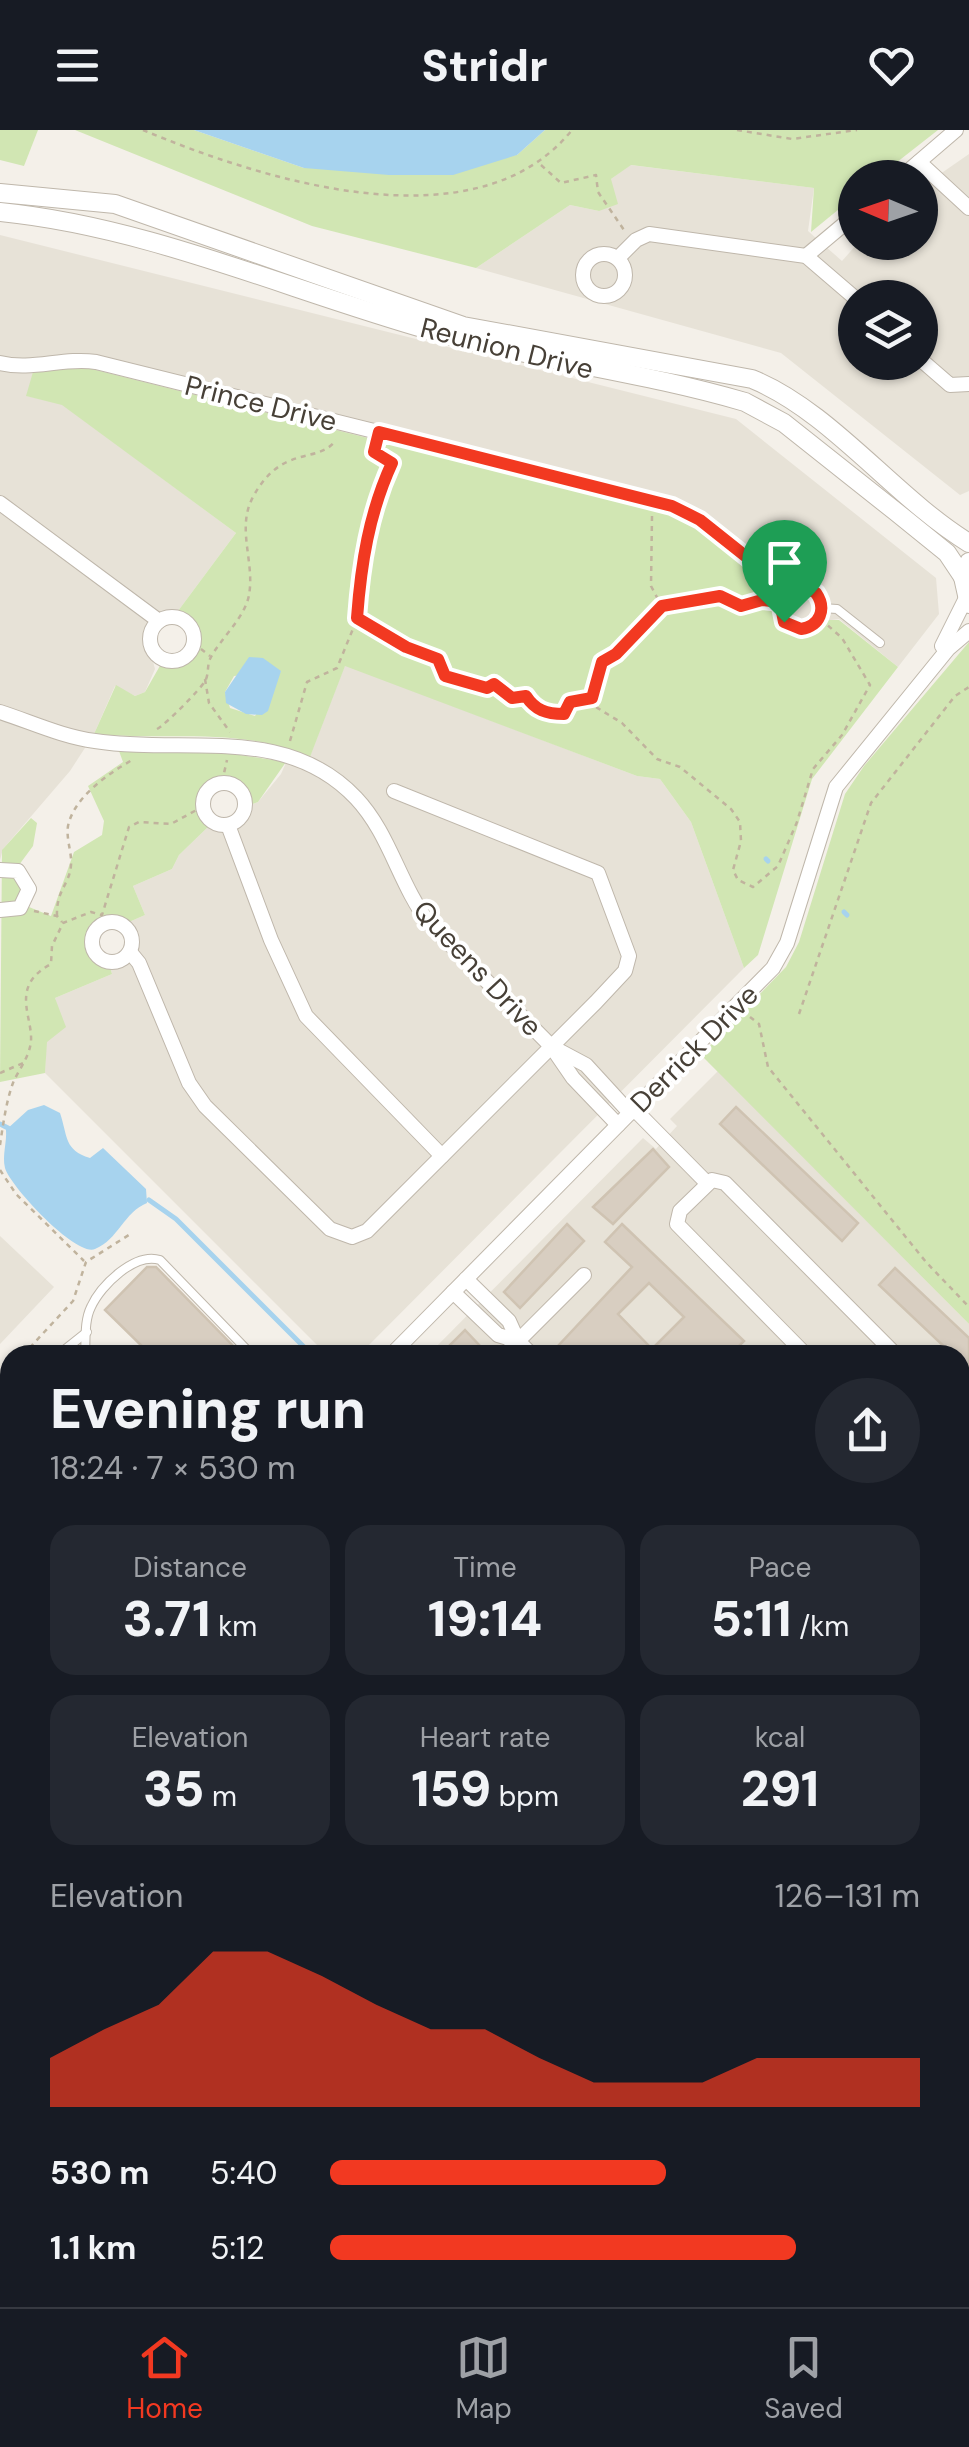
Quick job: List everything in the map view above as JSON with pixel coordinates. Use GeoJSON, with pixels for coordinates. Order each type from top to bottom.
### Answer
{"type":"FeatureCollection","features":[{"type":"Feature","properties":{"kind":"street"},"geometry":{"type":"LineString","coordinates":[[921,160],[956,130]]}},
{"type":"Feature","properties":{"kind":"street"},"geometry":{"type":"LineString","coordinates":[[938,179],[969,208]]}},
{"type":"Feature","properties":{"kind":"street","name":"Reunion Drive"},"geometry":{"type":"LineString","coordinates":[[0,193],[115,204],[463,326],[752,379],[790,399],[926,514],[969,543]]}},
{"type":"Feature","properties":{"kind":"street","name":"Reunion Drive"},"geometry":{"type":"LineString","coordinates":[[0,212],[47,218],[214,260],[461,339],[745,402],[784,423],[966,570]]}},
{"type":"Feature","properties":{"kind":"street"},"geometry":{"type":"LineString","coordinates":[[806,256],[838,229]]}},
{"type":"Feature","properties":{"kind":"street"},"geometry":{"type":"LineString","coordinates":[[623,252],[649,234],[806,256],[838,283]]}},
{"type":"Feature","properties":{"kind":"street","name":"Prince Drive"},"geometry":{"type":"LineString","coordinates":[[0,363],[18,368],[77,360],[96,362],[654,501],[700,520],[784,596]]}},
{"type":"Feature","properties":{"kind":"street"},"geometry":{"type":"LineString","coordinates":[[938,375],[950,385],[969,384]]}},
{"type":"Feature","properties":{"kind":"street"},"geometry":{"type":"LineString","coordinates":[[0,502],[158,621]]}},
{"type":"Feature","properties":{"kind":"street"},"geometry":{"type":"LineString","coordinates":[[966,570],[967,601]]}},
{"type":"Feature","properties":{"kind":"street","name":"Prince Drive"},"geometry":{"type":"LineString","coordinates":[[810,588],[821,613],[809,628],[792,627],[780,614],[784,596],[810,588]]}},
{"type":"Feature","properties":{"kind":"street","name":"Derrick Drive"},"geometry":{"type":"LineString","coordinates":[[915,688],[967,601]]}},
{"type":"Feature","properties":{"kind":"street"},"geometry":{"type":"LineString","coordinates":[[172,617],[185,621],[193,633],[194,643],[182,659],[160,658],[150,640],[158,621],[172,617]]}},
{"type":"Feature","properties":{"kind":"street","name":"Derrick Drive"},"geometry":{"type":"LineString","coordinates":[[401,1345],[774,968],[787,944],[836,787],[915,688],[969,631]]}},
{"type":"Feature","properties":{"kind":"street","name":"Queens Drive"},"geometry":{"type":"LineString","coordinates":[[0,712],[92,741],[240,744],[286,756],[335,779],[372,817],[429,923],[551,1046],[574,1078],[618,1125]]}},
{"type":"Feature","properties":{"kind":"street"},"geometry":{"type":"LineString","coordinates":[[215,784],[236,786],[245,804],[240,817],[228,825],[214,823],[202,807],[205,793],[215,784]]}},
{"type":"Feature","properties":{"kind":"street"},"geometry":{"type":"LineString","coordinates":[[130,952],[140,963],[183,1072],[205,1106],[322,1223],[342,1236],[367,1232],[625,972],[628,963],[628,947],[604,880],[588,867],[394,791]]}},
{"type":"Feature","properties":{"kind":"street"},"geometry":{"type":"LineString","coordinates":[[228,825],[271,940],[306,1016],[442,1156]]}},
{"type":"Feature","properties":{"kind":"street"},"geometry":{"type":"LineString","coordinates":[[0,870],[12,869],[24,876],[30,889],[25,903],[14,910],[0,910]]}},
{"type":"Feature","properties":{"kind":"street"},"geometry":{"type":"LineString","coordinates":[[104,918],[129,930],[133,943],[130,952],[116,962],[98,956],[92,937],[104,918]]}},
{"type":"Feature","properties":{"kind":"street","name":"Queens Drive"},"geometry":{"type":"LineString","coordinates":[[551,1046],[586,1065],[708,1183],[716,1179],[725,1183],[886,1345]]}},
{"type":"Feature","properties":{"kind":"street"},"geometry":{"type":"LineString","coordinates":[[708,1183],[680,1211],[677,1224],[796,1345]]}},
{"type":"Feature","properties":{"kind":"street"},"geometry":{"type":"LineString","coordinates":[[514,1345],[584,1275]]}},
{"type":"Feature","properties":{"kind":"street"},"geometry":{"type":"LineString","coordinates":[[466,1279],[508,1321],[522,1345]]}},
{"type":"Feature","properties":{"kind":"street"},"geometry":{"type":"LineString","coordinates":[[454,1292],[498,1334],[518,1341]]}},
{"type":"Feature","properties":{"kind":"lane"},"geometry":{"type":"LineString","coordinates":[[821,613],[837,609],[880,643]]}},
{"type":"Feature","properties":{"kind":"lane"},"geometry":{"type":"LineString","coordinates":[[85,1345],[88,1316],[96,1298],[134,1262],[151,1257],[160,1260],[242,1345]]}},
{"type":"Feature","properties":{"kind":"lane"},"geometry":{"type":"LineString","coordinates":[[70,1345],[86,1332]]}},
{"type":"Feature","properties":{"kind":"path"},"geometry":{"type":"LineString","coordinates":[[143,130],[292,181],[398,194],[466,189],[513,177],[539,164],[572,130]]}},
{"type":"Feature","properties":{"kind":"path"},"geometry":{"type":"LineString","coordinates":[[737,130],[792,139],[857,130]]}},
{"type":"Feature","properties":{"kind":"path"},"geometry":{"type":"LineString","coordinates":[[539,164],[547,166],[561,182],[596,176],[598,192],[620,218],[623,252]]}},
{"type":"Feature","properties":{"kind":"path"},"geometry":{"type":"LineString","coordinates":[[152,730],[174,718],[183,702],[205,682],[210,657],[229,636],[250,594],[244,531],[255,493],[272,468],[292,456],[326,450],[335,443],[341,423]]}},
{"type":"Feature","properties":{"kind":"path"},"geometry":{"type":"LineString","coordinates":[[286,756],[306,682],[337,668],[357,618],[362,560],[378,494],[392,463],[374,452],[379,432]]}},
{"type":"Feature","properties":{"kind":"path"},"geometry":{"type":"LineString","coordinates":[[654,501],[650,528],[651,586],[662,606]]}},
{"type":"Feature","properties":{"kind":"path"},"geometry":{"type":"LineString","coordinates":[[784,596],[741,606],[720,596],[662,606],[616,654],[602,662],[592,698],[596,707],[622,722],[657,759],[680,767],[731,810],[740,822],[741,841],[733,870],[738,880],[752,888],[778,866],[813,769],[842,734],[870,685],[842,638],[821,613]]}},
{"type":"Feature","properties":{"kind":"path"},"geometry":{"type":"LineString","coordinates":[[357,618],[406,647],[438,659],[445,676],[487,688],[494,684],[512,698],[526,696],[532,706],[548,714],[564,714],[570,702],[592,698]]}},
{"type":"Feature","properties":{"kind":"path"},"geometry":{"type":"LineString","coordinates":[[194,643],[210,657]]}},
{"type":"Feature","properties":{"kind":"path"},"geometry":{"type":"LineString","coordinates":[[799,1014],[871,803],[956,696],[969,686]]}},
{"type":"Feature","properties":{"kind":"path"},"geometry":{"type":"LineString","coordinates":[[62,923],[57,916],[59,890],[72,868],[69,822],[78,806],[110,773],[138,757]]}},
{"type":"Feature","properties":{"kind":"path"},"geometry":{"type":"LineString","coordinates":[[0,1146],[13,1084],[32,1039],[24,1005],[32,981],[52,964],[52,946],[62,923],[91,912],[104,918],[129,826],[139,822],[171,824],[202,807]]}},
{"type":"Feature","properties":{"kind":"path"},"geometry":{"type":"LineString","coordinates":[[25,903],[36,912],[57,916]]}},
{"type":"Feature","properties":{"kind":"path"},"geometry":{"type":"LineString","coordinates":[[736,1006],[759,1024],[768,1067],[926,1262],[969,1307]]}},
{"type":"Feature","properties":{"kind":"path"},"geometry":{"type":"LineString","coordinates":[[0,1072],[24,1062]]}},
{"type":"Feature","properties":{"kind":"path"},"geometry":{"type":"LineString","coordinates":[[0,1170],[16,1194],[86,1262]]}},
{"type":"Feature","properties":{"kind":"path"},"geometry":{"type":"LineString","coordinates":[[32,1345],[73,1300],[86,1262],[132,1232]]}},
{"type":"Feature","properties":{"kind":"shaded area"},"geometry":{"type":"Polygon","coordinates":[[[969,154],[969,491],[960,495],[781,353],[476,268],[570,205],[599,211],[611,179],[630,165],[814,188],[808,231],[842,261],[938,260],[938,176],[969,154]]]}},
{"type":"Feature","properties":{"kind":"shaded area"},"geometry":{"type":"Polygon","coordinates":[[[0,235],[736,419],[936,578],[939,614],[898,667],[839,619],[823,621],[806,633],[787,630],[776,619],[774,598],[681,518],[664,512],[88,368],[34,372],[27,396],[62,404],[236,533],[178,611],[146,634],[155,669],[145,692],[135,696],[115,686],[94,734],[70,771],[3,849],[0,860],[0,235]]]}},
{"type":"Feature","properties":{"kind":"shaded area"},"geometry":{"type":"Polygon","coordinates":[[[345,665],[637,776],[660,779],[691,822],[744,968],[369,1345],[317,1345],[45,1073],[46,1042],[62,1028],[55,998],[112,974],[110,967],[123,965],[134,956],[137,935],[129,922],[145,915],[133,886],[172,869],[179,855],[209,826],[227,830],[240,825],[250,805],[258,802],[281,774],[292,749],[310,756],[345,665]]]}},
{"type":"Feature","properties":{"kind":"shaded area"},"geometry":{"type":"Polygon","coordinates":[[[718,1071],[969,1324],[969,1345],[438,1345],[643,1138],[656,1149],[677,1126],[670,1119],[718,1071]]]}},
{"type":"Feature","properties":{"kind":"shaded area"},"geometry":{"type":"Polygon","coordinates":[[[0,1236],[54,1287],[0,1344],[0,1236]]]}},
{"type":"Feature","properties":{"kind":"green space"},"geometry":{"type":"Polygon","coordinates":[[[0,130],[38,130],[24,166],[0,160],[0,130]]]}},
{"type":"Feature","properties":{"kind":"green space"},"geometry":{"type":"Polygon","coordinates":[[[75,130],[194,130],[304,168],[517,155],[545,130],[938,130],[900,160],[838,160],[838,210],[811,232],[814,188],[631,165],[611,179],[618,204],[599,211],[570,205],[476,268],[312,226],[75,130]]]}},
{"type":"Feature","properties":{"kind":"green space"},"geometry":{"type":"Polygon","coordinates":[[[88,368],[664,512],[696,526],[777,592],[774,613],[787,630],[806,633],[827,620],[839,620],[898,667],[812,779],[758,955],[744,968],[691,822],[660,779],[637,776],[345,666],[310,757],[284,747],[231,738],[94,734],[116,685],[135,696],[145,692],[161,664],[185,662],[196,651],[195,627],[178,611],[236,533],[62,405],[26,396],[33,372],[88,368]],[[281,671],[234,676],[225,692],[230,708],[255,716],[281,671]]]}},
{"type":"Feature","properties":{"kind":"green space"},"geometry":{"type":"Polygon","coordinates":[[[969,642],[969,1324],[701,1055],[786,967],[799,942],[845,794],[969,642]]]}},
{"type":"Feature","properties":{"kind":"green space"},"geometry":{"type":"Polygon","coordinates":[[[208,750],[286,762],[258,802],[250,805],[244,789],[233,781],[219,780],[204,787],[197,807],[209,826],[179,855],[172,869],[133,886],[145,915],[129,922],[108,915],[89,926],[86,949],[95,962],[110,967],[112,974],[55,998],[66,1027],[47,1042],[45,1073],[0,1082],[2,850],[31,818],[37,823],[33,846],[19,865],[34,885],[29,907],[51,916],[74,852],[102,835],[104,821],[88,786],[123,762],[119,751],[208,750]]]}},
{"type":"Feature","properties":{"kind":"water"},"geometry":{"type":"Polygon","coordinates":[[[194,130],[545,130],[517,155],[453,175],[389,175],[304,168],[194,130]]]}},
{"type":"Feature","properties":{"kind":"water"},"geometry":{"type":"Polygon","coordinates":[[[249,657],[263,658],[281,671],[268,711],[262,715],[246,714],[226,703],[225,692],[249,657]]]}},
{"type":"Feature","properties":{"kind":"water"},"geometry":{"type":"Polygon","coordinates":[[[44,1105],[60,1113],[68,1142],[75,1151],[90,1158],[103,1148],[146,1189],[147,1203],[95,1249],[86,1249],[59,1232],[31,1204],[5,1168],[6,1130],[28,1110],[44,1105]]]}},
{"type":"Feature","properties":{"kind":"building"},"geometry":{"type":"Polygon","coordinates":[[[736,1107],[858,1223],[842,1241],[720,1124],[736,1107]]]}},
{"type":"Feature","properties":{"kind":"building"},"geometry":{"type":"Polygon","coordinates":[[[653,1149],[669,1167],[613,1224],[593,1207],[653,1149]]]}},
{"type":"Feature","properties":{"kind":"building"},"geometry":{"type":"Polygon","coordinates":[[[567,1224],[584,1241],[520,1308],[504,1292],[567,1224]]]}},
{"type":"Feature","properties":{"kind":"building"},"geometry":{"type":"Polygon","coordinates":[[[622,1224],[744,1341],[740,1345],[656,1345],[684,1317],[649,1283],[618,1314],[648,1345],[559,1345],[632,1267],[605,1242],[622,1224]]]}},
{"type":"Feature","properties":{"kind":"building"},"geometry":{"type":"Polygon","coordinates":[[[147,1267],[156,1267],[232,1345],[141,1345],[105,1310],[147,1267]]]}},
{"type":"Feature","properties":{"kind":"building"},"geometry":{"type":"Polygon","coordinates":[[[895,1268],[969,1338],[969,1345],[942,1345],[879,1285],[895,1268]]]}},
{"type":"Feature","properties":{"kind":"building"},"geometry":{"type":"Polygon","coordinates":[[[465,1330],[479,1345],[450,1345],[465,1330]]]}},
{"type":"Feature","properties":{"kind":"waterway"},"geometry":{"type":"LineString","coordinates":[[844,912],[847,915]]}},
{"type":"Feature","properties":{"kind":"waterway"},"geometry":{"type":"LineString","coordinates":[[0,1124],[8,1128]]}},
{"type":"Feature","properties":{"kind":"waterway"},"geometry":{"type":"LineString","coordinates":[[149,1200],[176,1219],[302,1345]]}},
{"type":"Feature","properties":{"kind":"route"},"geometry":{"type":"LineString","coordinates":[[379,432],[687,512],[788,590],[803,586],[816,593],[822,608],[816,623],[801,629],[784,622],[780,602],[762,600],[741,606],[720,596],[662,606],[616,654],[602,662],[592,698],[570,702],[564,714],[548,714],[532,706],[526,696],[512,698],[494,684],[487,688],[445,676],[438,659],[406,647],[357,618],[362,560],[378,494],[392,463],[374,452],[379,432]]}}]}
